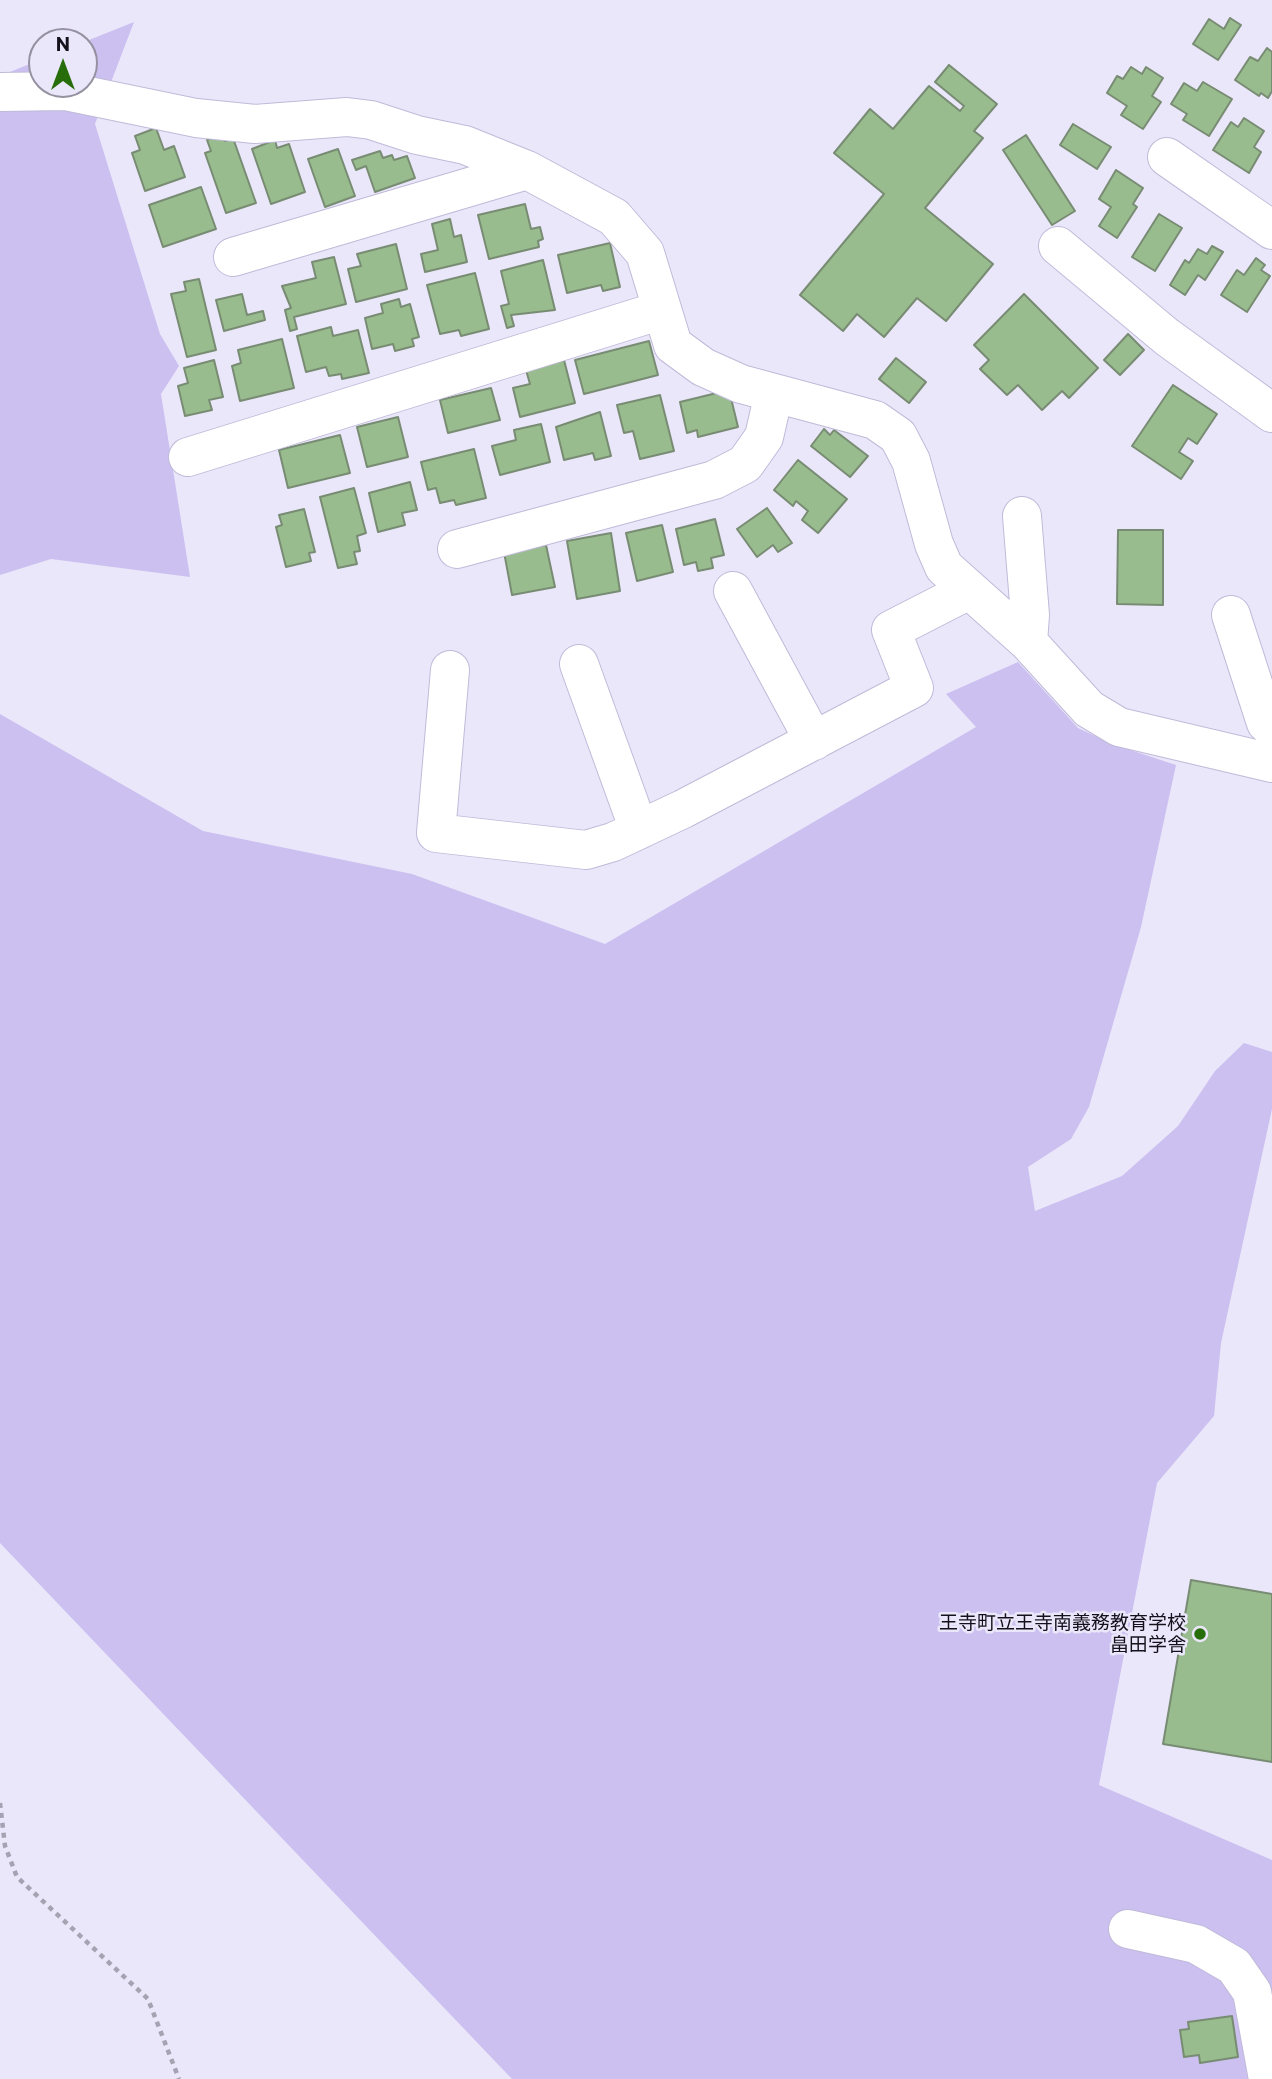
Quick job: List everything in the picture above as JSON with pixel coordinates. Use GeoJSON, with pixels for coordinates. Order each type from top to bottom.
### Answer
{"type":"FeatureCollection","features":[{"type":"Feature","properties":{"kind":"street"},"geometry":{"type":"LineString","coordinates":[[0,92],[65,91],[196,118],[255,124],[347,117],[370,120],[417,135],[465,145],[527,170],[614,217],[645,253],[673,345],[703,367],[741,384],[875,420],[898,436],[911,461],[934,544],[944,566],[1028,642],[1088,709],[1119,727],[1272,763]]}},
{"type":"Feature","properties":{"kind":"street"},"geometry":{"type":"LineString","coordinates":[[1167,157],[1272,230]]}},
{"type":"Feature","properties":{"kind":"street"},"geometry":{"type":"LineString","coordinates":[[233,257],[527,170]]}},
{"type":"Feature","properties":{"kind":"street"},"geometry":{"type":"LineString","coordinates":[[1058,246],[1167,337],[1272,413]]}},
{"type":"Feature","properties":{"kind":"street"},"geometry":{"type":"LineString","coordinates":[[188,457],[662,310]]}},
{"type":"Feature","properties":{"kind":"street"},"geometry":{"type":"LineString","coordinates":[[457,549],[714,480],[745,464],[764,438],[774,393]]}},
{"type":"Feature","properties":{"kind":"street"},"geometry":{"type":"LineString","coordinates":[[1022,516],[1030,615],[1028,642]]}},
{"type":"Feature","properties":{"kind":"street"},"geometry":{"type":"LineString","coordinates":[[450,670],[436,833],[586,850],[639,830],[914,688],[891,631],[968,590]]}},
{"type":"Feature","properties":{"kind":"street"},"geometry":{"type":"LineString","coordinates":[[733,591],[814,741]]}},
{"type":"Feature","properties":{"kind":"street"},"geometry":{"type":"LineString","coordinates":[[1231,615],[1266,723],[1272,728]]}},
{"type":"Feature","properties":{"kind":"street"},"geometry":{"type":"LineString","coordinates":[[579,664],[639,830]]}},
{"type":"Feature","properties":{"kind":"street"},"geometry":{"type":"LineString","coordinates":[[1128,1929],[1196,1944],[1234,1966],[1252,1992],[1268,2079]]}},
{"type":"Feature","properties":{"kind":"path"},"geometry":{"type":"LineString","coordinates":[[0,1803],[5,1846],[17,1877],[148,1999],[180,2079]]}},
{"type":"Feature","properties":{"kind":"shaded area"},"geometry":{"type":"Polygon","coordinates":[[[134,22],[95,124],[160,334],[179,366],[161,394],[190,577],[51,559],[0,575],[0,76],[28,65],[28,98],[98,98],[98,36],[134,22]]]}},
{"type":"Feature","properties":{"kind":"shaded area"},"geometry":{"type":"Polygon","coordinates":[[[1018,662],[1078,728],[1112,744],[1176,765],[1141,927],[1089,1107],[1071,1139],[1028,1167],[1035,1211],[1122,1176],[1178,1126],[1215,1071],[1244,1043],[1272,1052],[1272,1109],[1221,1343],[1214,1416],[1157,1483],[1099,1785],[1272,1860],[1272,2079],[512,2079],[0,1543],[0,714],[203,831],[412,874],[605,944],[976,727],[946,694],[1018,662]]]}},
{"type":"Feature","properties":{"kind":"building"},"geometry":{"type":"Polygon","coordinates":[[[1230,18],[1241,25],[1218,60],[1193,44],[1209,19],[1224,29],[1230,18]]]}},
{"type":"Feature","properties":{"kind":"building"},"geometry":{"type":"Polygon","coordinates":[[[1267,48],[1272,52],[1272,91],[1268,98],[1261,93],[1259,96],[1235,80],[1250,57],[1258,61],[1267,48]]]}},
{"type":"Feature","properties":{"kind":"building"},"geometry":{"type":"Polygon","coordinates":[[[949,65],[997,104],[974,131],[983,138],[925,208],[993,264],[946,321],[917,298],[884,337],[857,314],[843,331],[800,295],[884,194],[834,153],[870,109],[893,129],[929,86],[960,111],[964,106],[935,82],[949,65]]]}},
{"type":"Feature","properties":{"kind":"building"},"geometry":{"type":"Polygon","coordinates":[[[1131,67],[1142,74],[1146,67],[1163,78],[1152,96],[1161,102],[1143,129],[1121,115],[1127,106],[1107,93],[1117,76],[1123,79],[1131,67]]]}},
{"type":"Feature","properties":{"kind":"building"},"geometry":{"type":"Polygon","coordinates":[[[1203,82],[1232,99],[1209,136],[1183,120],[1187,114],[1171,104],[1184,83],[1197,91],[1203,82]]]}},
{"type":"Feature","properties":{"kind":"building"},"geometry":{"type":"Polygon","coordinates":[[[1244,118],[1264,131],[1254,147],[1261,152],[1249,173],[1213,150],[1231,122],[1238,127],[1244,118]]]}},
{"type":"Feature","properties":{"kind":"building"},"geometry":{"type":"Polygon","coordinates":[[[1073,124],[1111,147],[1097,169],[1060,145],[1073,124]]]}},
{"type":"Feature","properties":{"kind":"building"},"geometry":{"type":"Polygon","coordinates":[[[156,128],[164,150],[174,146],[185,177],[145,191],[132,153],[140,150],[135,136],[156,128]]]}},
{"type":"Feature","properties":{"kind":"building"},"geometry":{"type":"Polygon","coordinates":[[[223,134],[225,141],[233,138],[256,203],[226,213],[205,153],[211,151],[207,140],[223,134]]]}},
{"type":"Feature","properties":{"kind":"building"},"geometry":{"type":"Polygon","coordinates":[[[1026,135],[1075,211],[1052,225],[1003,150],[1026,135]]]}},
{"type":"Feature","properties":{"kind":"building"},"geometry":{"type":"Polygon","coordinates":[[[275,140],[277,148],[289,144],[305,192],[271,204],[252,149],[275,140]]]}},
{"type":"Feature","properties":{"kind":"building"},"geometry":{"type":"Polygon","coordinates":[[[338,149],[355,196],[325,207],[308,159],[338,149]]]}},
{"type":"Feature","properties":{"kind":"building"},"geometry":{"type":"Polygon","coordinates":[[[380,151],[383,158],[392,155],[394,160],[407,156],[415,178],[375,192],[366,166],[356,170],[352,160],[380,151]]]}},
{"type":"Feature","properties":{"kind":"building"},"geometry":{"type":"Polygon","coordinates":[[[1116,170],[1143,188],[1133,204],[1137,207],[1117,238],[1099,226],[1111,207],[1099,199],[1116,170]]]}},
{"type":"Feature","properties":{"kind":"building"},"geometry":{"type":"Polygon","coordinates":[[[201,187],[216,229],[163,247],[149,205],[201,187]]]}},
{"type":"Feature","properties":{"kind":"building"},"geometry":{"type":"Polygon","coordinates":[[[525,204],[531,229],[540,227],[543,239],[538,241],[539,247],[489,259],[478,215],[525,204]]]}},
{"type":"Feature","properties":{"kind":"building"},"geometry":{"type":"Polygon","coordinates":[[[1159,214],[1182,228],[1155,271],[1132,257],[1159,214]]]}},
{"type":"Feature","properties":{"kind":"building"},"geometry":{"type":"Polygon","coordinates":[[[450,219],[454,237],[461,235],[467,262],[425,272],[421,254],[438,250],[432,224],[450,219]]]}},
{"type":"Feature","properties":{"kind":"building"},"geometry":{"type":"Polygon","coordinates":[[[610,243],[620,287],[603,291],[601,285],[567,293],[558,255],[610,243]]]}},
{"type":"Feature","properties":{"kind":"building"},"geometry":{"type":"Polygon","coordinates":[[[396,244],[407,289],[356,302],[348,269],[361,266],[357,254],[396,244]]]}},
{"type":"Feature","properties":{"kind":"building"},"geometry":{"type":"Polygon","coordinates":[[[1212,246],[1223,252],[1205,280],[1198,275],[1185,295],[1170,285],[1185,260],[1189,263],[1198,249],[1207,254],[1212,246]]]}},
{"type":"Feature","properties":{"kind":"building"},"geometry":{"type":"Polygon","coordinates":[[[334,257],[346,304],[294,317],[297,329],[290,331],[285,310],[291,308],[282,286],[316,278],[312,262],[334,257]]]}},
{"type":"Feature","properties":{"kind":"building"},"geometry":{"type":"Polygon","coordinates":[[[1256,258],[1265,265],[1261,270],[1270,276],[1247,312],[1221,295],[1237,270],[1244,275],[1256,258]]]}},
{"type":"Feature","properties":{"kind":"building"},"geometry":{"type":"Polygon","coordinates":[[[543,260],[555,310],[511,315],[514,326],[507,328],[501,306],[509,304],[501,271],[543,260]]]}},
{"type":"Feature","properties":{"kind":"building"},"geometry":{"type":"Polygon","coordinates":[[[475,273],[489,329],[461,336],[459,330],[440,334],[427,285],[475,273]]]}},
{"type":"Feature","properties":{"kind":"building"},"geometry":{"type":"Polygon","coordinates":[[[199,279],[216,350],[187,357],[171,294],[186,291],[184,282],[199,279]]]}},
{"type":"Feature","properties":{"kind":"building"},"geometry":{"type":"Polygon","coordinates":[[[242,294],[247,315],[263,311],[265,320],[224,331],[216,300],[242,294]]]}},
{"type":"Feature","properties":{"kind":"building"},"geometry":{"type":"Polygon","coordinates":[[[1024,294],[1098,368],[1069,398],[1062,391],[1042,410],[1018,385],[1007,395],[980,369],[989,360],[974,345],[1024,294]]]}},
{"type":"Feature","properties":{"kind":"building"},"geometry":{"type":"Polygon","coordinates":[[[399,299],[401,307],[410,304],[419,337],[412,339],[414,346],[395,351],[393,344],[372,349],[365,318],[383,313],[381,304],[399,299]]]}},
{"type":"Feature","properties":{"kind":"building"},"geometry":{"type":"Polygon","coordinates":[[[331,327],[333,336],[358,330],[369,373],[342,379],[341,374],[329,376],[326,367],[306,372],[297,336],[331,327]]]}},
{"type":"Feature","properties":{"kind":"building"},"geometry":{"type":"Polygon","coordinates":[[[1128,334],[1144,350],[1120,375],[1104,360],[1128,334]]]}},
{"type":"Feature","properties":{"kind":"building"},"geometry":{"type":"Polygon","coordinates":[[[282,339],[294,388],[240,401],[232,366],[241,363],[238,350],[282,339]]]}},
{"type":"Feature","properties":{"kind":"building"},"geometry":{"type":"Polygon","coordinates":[[[649,341],[658,375],[584,394],[575,360],[649,341]]]}},
{"type":"Feature","properties":{"kind":"building"},"geometry":{"type":"Polygon","coordinates":[[[896,358],[926,382],[909,403],[879,379],[896,358]]]}},
{"type":"Feature","properties":{"kind":"building"},"geometry":{"type":"Polygon","coordinates":[[[214,360],[223,397],[209,400],[212,410],[185,416],[178,386],[188,383],[184,368],[214,360]]]}},
{"type":"Feature","properties":{"kind":"building"},"geometry":{"type":"Polygon","coordinates":[[[564,360],[575,403],[520,417],[513,388],[530,384],[526,370],[564,360]]]}},
{"type":"Feature","properties":{"kind":"building"},"geometry":{"type":"Polygon","coordinates":[[[1173,385],[1217,414],[1197,444],[1188,438],[1179,452],[1193,461],[1181,479],[1132,446],[1173,385]]]}},
{"type":"Feature","properties":{"kind":"building"},"geometry":{"type":"Polygon","coordinates":[[[491,388],[500,420],[448,433],[440,400],[491,388]]]}},
{"type":"Feature","properties":{"kind":"building"},"geometry":{"type":"Polygon","coordinates":[[[729,390],[738,427],[698,437],[697,430],[687,433],[680,402],[729,390]]]}},
{"type":"Feature","properties":{"kind":"building"},"geometry":{"type":"Polygon","coordinates":[[[660,395],[674,451],[640,459],[633,431],[624,433],[617,405],[660,395]]]}},
{"type":"Feature","properties":{"kind":"building"},"geometry":{"type":"Polygon","coordinates":[[[600,412],[611,456],[595,460],[593,453],[564,460],[556,427],[600,412]]]}},
{"type":"Feature","properties":{"kind":"building"},"geometry":{"type":"Polygon","coordinates":[[[398,417],[408,457],[367,467],[357,427],[398,417]]]}},
{"type":"Feature","properties":{"kind":"building"},"geometry":{"type":"Polygon","coordinates":[[[541,424],[550,462],[500,475],[492,446],[516,440],[514,430],[541,424]]]}},
{"type":"Feature","properties":{"kind":"building"},"geometry":{"type":"Polygon","coordinates":[[[824,429],[830,435],[834,430],[868,456],[850,477],[811,446],[824,429]]]}},
{"type":"Feature","properties":{"kind":"building"},"geometry":{"type":"Polygon","coordinates":[[[340,435],[350,473],[288,488],[279,450],[340,435]]]}},
{"type":"Feature","properties":{"kind":"building"},"geometry":{"type":"Polygon","coordinates":[[[474,449],[486,498],[456,505],[454,500],[440,503],[436,488],[428,490],[421,462],[474,449]]]}},
{"type":"Feature","properties":{"kind":"building"},"geometry":{"type":"Polygon","coordinates":[[[798,460],[847,499],[818,533],[802,520],[808,511],[796,501],[793,506],[774,490],[798,460]]]}},
{"type":"Feature","properties":{"kind":"building"},"geometry":{"type":"Polygon","coordinates":[[[410,482],[417,510],[402,513],[405,525],[378,532],[369,493],[410,482]]]}},
{"type":"Feature","properties":{"kind":"building"},"geometry":{"type":"Polygon","coordinates":[[[354,488],[366,533],[357,536],[360,551],[354,552],[357,564],[338,568],[320,497],[354,488]]]}},
{"type":"Feature","properties":{"kind":"building"},"geometry":{"type":"Polygon","coordinates":[[[767,508],[792,543],[778,552],[773,545],[757,557],[737,529],[767,508]]]}},
{"type":"Feature","properties":{"kind":"building"},"geometry":{"type":"Polygon","coordinates":[[[304,509],[315,552],[309,553],[311,561],[286,567],[276,527],[282,525],[279,515],[304,509]]]}},
{"type":"Feature","properties":{"kind":"building"},"geometry":{"type":"Polygon","coordinates":[[[715,519],[724,555],[711,558],[713,568],[698,571],[696,562],[684,565],[676,529],[715,519]]]}},
{"type":"Feature","properties":{"kind":"building"},"geometry":{"type":"Polygon","coordinates":[[[662,525],[673,572],[637,581],[626,533],[662,525]]]}},
{"type":"Feature","properties":{"kind":"building"},"geometry":{"type":"Polygon","coordinates":[[[1118,530],[1163,530],[1163,605],[1117,604],[1118,530]]]}},
{"type":"Feature","properties":{"kind":"building"},"geometry":{"type":"Polygon","coordinates":[[[611,533],[620,591],[577,599],[567,541],[611,533]]]}},
{"type":"Feature","properties":{"kind":"building"},"geometry":{"type":"Polygon","coordinates":[[[546,545],[555,587],[512,595],[504,552],[546,545]]]}},
{"type":"Feature","properties":{"kind":"building"},"geometry":{"type":"Polygon","coordinates":[[[1191,1580],[1272,1594],[1272,1762],[1163,1744],[1191,1580]]]}},
{"type":"Feature","properties":{"kind":"building"},"geometry":{"type":"Polygon","coordinates":[[[1232,2016],[1238,2057],[1200,2063],[1199,2055],[1184,2057],[1180,2030],[1189,2029],[1188,2022],[1232,2016]]]}},
{"type":"Feature","properties":{"kind":"place","name":"王寺町立王寺南義務教育学校 畠田学舎"},"geometry":{"type":"Point","coordinates":[1200,1634]}}]}
